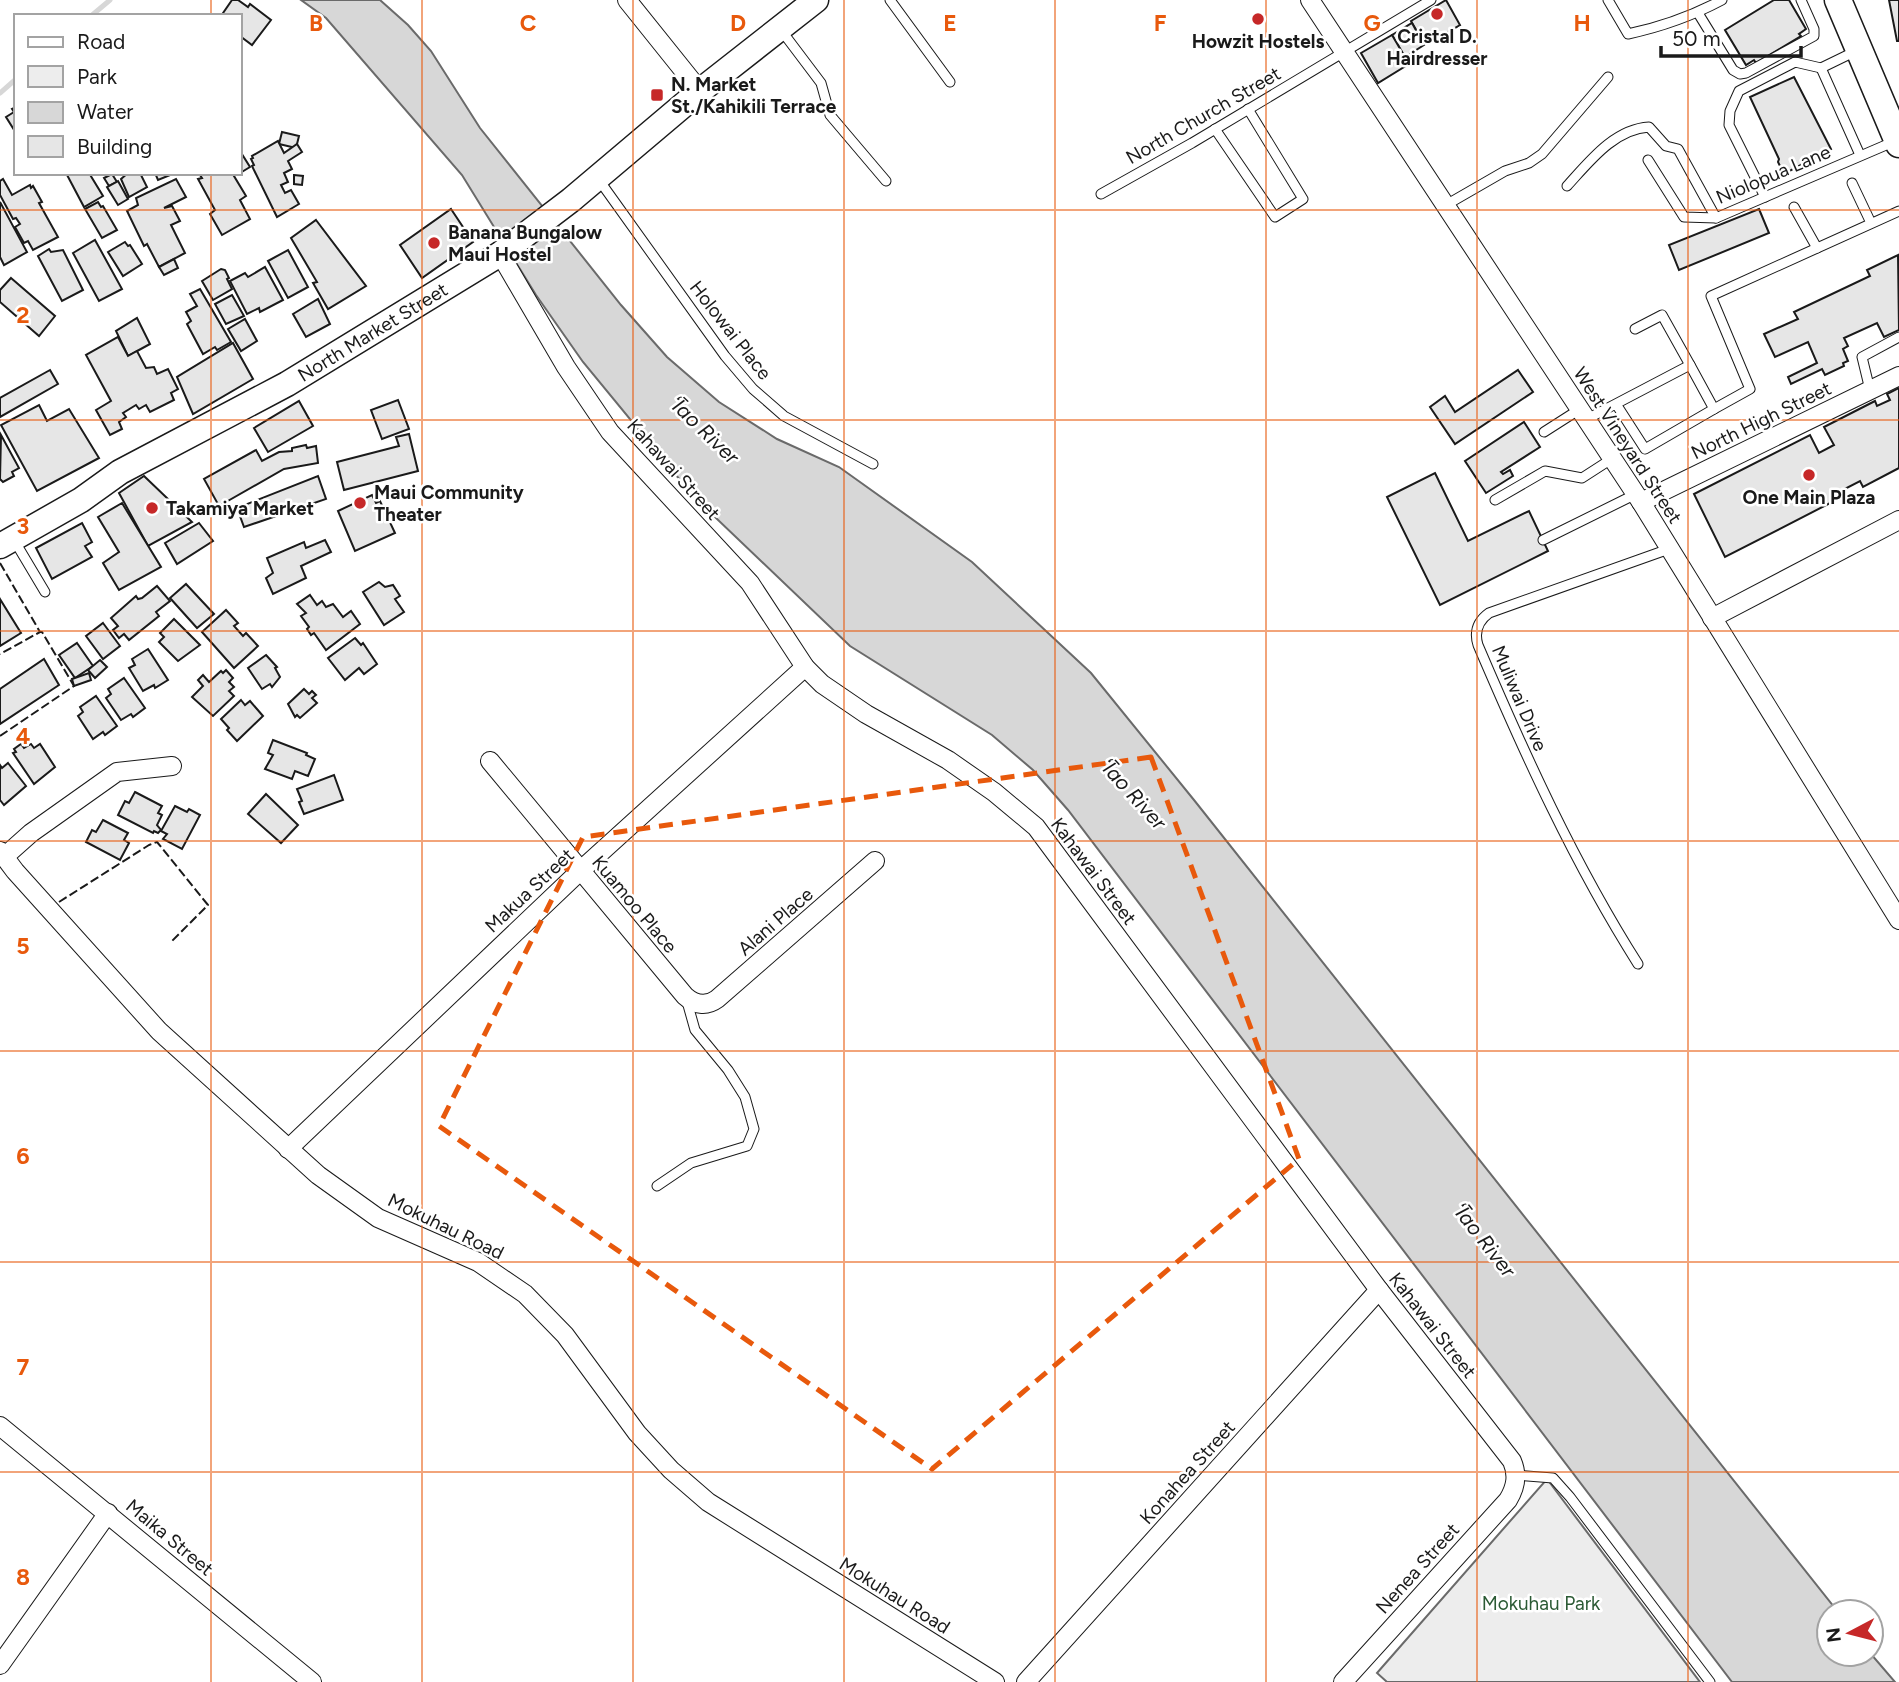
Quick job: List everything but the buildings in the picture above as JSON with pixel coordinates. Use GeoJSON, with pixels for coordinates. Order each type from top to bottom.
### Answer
{"type":"FeatureCollection","features":[{"type":"Feature","properties":{"kind":"main road"},"geometry":{"type":"LineString","coordinates":[[1838,0],[1898,141]]}},
{"type":"Feature","properties":{"kind":"street"},"geometry":{"type":"LineString","coordinates":[[627,0],[701,91]]}},
{"type":"Feature","properties":{"kind":"street","name":"North Market Street"},"geometry":{"type":"LineString","coordinates":[[7,542],[81,500],[120,472],[287,384],[500,254],[598,179],[701,91],[816,0]]}},
{"type":"Feature","properties":{"kind":"street","name":"West Vineyard Street"},"geometry":{"type":"LineString","coordinates":[[1310,0],[1639,498],[1899,920]]}},
{"type":"Feature","properties":{"kind":"street","name":"Kahawai Street"},"geometry":{"type":"LineString","coordinates":[[500,254],[566,367],[610,432],[750,583],[805,667],[844,700],[960,768],[1037,827],[1378,1290],[1509,1458],[1516,1477]]}},
{"type":"Feature","properties":{"kind":"street","name":"North High Street"},"geometry":{"type":"LineString","coordinates":[[1639,498],[1899,376]]}},
{"type":"Feature","properties":{"kind":"street"},"geometry":{"type":"LineString","coordinates":[[1712,618],[1899,520]]}},
{"type":"Feature","properties":{"kind":"street","name":"Makua Street"},"geometry":{"type":"LineString","coordinates":[[288,1150],[580,871],[805,667]]}},
{"type":"Feature","properties":{"kind":"street","name":"Kuamoo Place"},"geometry":{"type":"LineString","coordinates":[[490,761],[580,871],[692,1000]]}},
{"type":"Feature","properties":{"kind":"street"},"geometry":{"type":"LineString","coordinates":[[2,854],[117,772],[172,766]]}},
{"type":"Feature","properties":{"kind":"street","name":"Mokuhau Road"},"geometry":{"type":"LineString","coordinates":[[2,854],[159,1031],[288,1150],[347,1198],[378,1218],[478,1262],[526,1294],[565,1335],[637,1433],[671,1470],[708,1502],[995,1682]]}},
{"type":"Feature","properties":{"kind":"street","name":"Alani Place"},"geometry":{"type":"LineString","coordinates":[[692,1000],[707,1004],[717,999],[875,861]]}},
{"type":"Feature","properties":{"kind":"street","name":"Konahea Street"},"geometry":{"type":"LineString","coordinates":[[1026,1682],[1378,1290]]}},
{"type":"Feature","properties":{"kind":"street","name":"Maika Street"},"geometry":{"type":"LineString","coordinates":[[0,1426],[312,1682]]}},
{"type":"Feature","properties":{"kind":"street","name":"Nenea Street"},"geometry":{"type":"LineString","coordinates":[[1343,1682],[1508,1500],[1514,1490],[1516,1477]]}},
{"type":"Feature","properties":{"kind":"street"},"geometry":{"type":"LineString","coordinates":[[0,1665],[108,1513]]}},
{"type":"Feature","properties":{"kind":"lane"},"geometry":{"type":"LineString","coordinates":[[890,0],[950,82]]}},
{"type":"Feature","properties":{"kind":"lane","name":"North Church Street"},"geometry":{"type":"LineString","coordinates":[[1101,194],[1431,0]]}},
{"type":"Feature","properties":{"kind":"lane"},"geometry":{"type":"LineString","coordinates":[[1608,0],[1628,34],[1698,13],[1722,0]]}},
{"type":"Feature","properties":{"kind":"lane"},"geometry":{"type":"LineString","coordinates":[[1698,13],[1733,70],[1740,74],[1814,36],[1814,29],[1801,0]]}},
{"type":"Feature","properties":{"kind":"lane"},"geometry":{"type":"LineString","coordinates":[[780,29],[821,83],[830,115],[886,181]]}},
{"type":"Feature","properties":{"kind":"lane"},"geometry":{"type":"LineString","coordinates":[[1765,197],[1729,125],[1730,111],[1738,91],[1795,62],[1821,68],[1859,50]]}},
{"type":"Feature","properties":{"kind":"lane"},"geometry":{"type":"LineString","coordinates":[[1821,68],[1860,155]]}},
{"type":"Feature","properties":{"kind":"lane"},"geometry":{"type":"LineString","coordinates":[[1446,205],[1505,171],[1529,163],[1542,154],[1608,77]]}},
{"type":"Feature","properties":{"kind":"lane"},"geometry":{"type":"LineString","coordinates":[[1215,129],[1275,217],[1303,199],[1248,109]]}},
{"type":"Feature","properties":{"kind":"lane"},"geometry":{"type":"LineString","coordinates":[[1567,186],[1601,149],[1634,128],[1649,127],[1666,146],[1678,149],[1716,218]]}},
{"type":"Feature","properties":{"kind":"lane","name":"Niolopua Lane"},"geometry":{"type":"LineString","coordinates":[[1648,160],[1684,217],[1716,218],[1898,141]]}},
{"type":"Feature","properties":{"kind":"lane","name":"Holowai Place"},"geometry":{"type":"LineString","coordinates":[[598,179],[725,356],[753,389],[784,416],[873,464]]}},
{"type":"Feature","properties":{"kind":"lane"},"geometry":{"type":"LineString","coordinates":[[1852,183],[1871,223]]}},
{"type":"Feature","properties":{"kind":"lane"},"geometry":{"type":"LineString","coordinates":[[1794,207],[1817,248]]}},
{"type":"Feature","properties":{"kind":"lane"},"geometry":{"type":"LineString","coordinates":[[1616,404],[1645,449],[1750,389],[1711,296],[1899,211]]}},
{"type":"Feature","properties":{"kind":"lane"},"geometry":{"type":"LineString","coordinates":[[1635,329],[1662,315],[1714,409]]}},
{"type":"Feature","properties":{"kind":"lane"},"geometry":{"type":"LineString","coordinates":[[1870,390],[1862,357],[1899,337]]}},
{"type":"Feature","properties":{"kind":"lane"},"geometry":{"type":"LineString","coordinates":[[1544,432],[1584,414],[1616,404],[1690,365]]}},
{"type":"Feature","properties":{"kind":"lane"},"geometry":{"type":"LineString","coordinates":[[1495,500],[1545,471],[1582,478],[1613,458]]}},
{"type":"Feature","properties":{"kind":"lane"},"geometry":{"type":"LineString","coordinates":[[1543,540],[1639,498]]}},
{"type":"Feature","properties":{"kind":"lane"},"geometry":{"type":"LineString","coordinates":[[7,542],[45,592]]}},
{"type":"Feature","properties":{"kind":"lane","name":"Muliwai Drive"},"geometry":{"type":"LineString","coordinates":[[1639,964],[1602,908],[1569,846],[1520,743],[1476,634],[1479,623],[1489,613],[1669,549]]}},
{"type":"Feature","properties":{"kind":"lane"},"geometry":{"type":"LineString","coordinates":[[657,1186],[691,1163],[747,1146],[754,1129],[745,1097],[728,1070],[695,1030],[692,1000]]}},
{"type":"Feature","properties":{"kind":"lane"},"geometry":{"type":"LineString","coordinates":[[1516,1477],[1553,1478],[1710,1682]]}},
{"type":"Feature","properties":{"kind":"highlighted area"},"geometry":{"type":"Polygon","coordinates":[[[1151,757],[1299,1159],[932,1469],[439,1126],[583,837],[1151,757]]]}},
{"type":"Feature","properties":{"kind":"green space","name":"Mokuhau Park"},"geometry":{"type":"Polygon","coordinates":[[[1547,1479],[1700,1682],[1387,1682],[1377,1673],[1547,1479]]]}},
{"type":"Feature","properties":{"kind":"water","name":"ʻĪao River"},"geometry":{"type":"Polygon","coordinates":[[[301,0],[380,0],[408,25],[431,51],[480,128],[621,305],[667,357],[719,402],[777,439],[839,467],[972,562],[1091,673],[1827,1598],[1815,1598],[1815,1668],[1883,1668],[1895,1682],[1732,1682],[1068,810],[1033,770],[992,735],[850,646],[694,497],[583,362],[536,295],[462,175],[326,18],[301,0]]]}},
{"type":"Feature","properties":{"kind":"waterway"},"geometry":{"type":"LineString","coordinates":[[93,14],[110,0]]}},
{"type":"Feature","properties":{"kind":"waterway"},"geometry":{"type":"LineString","coordinates":[[0,93],[14,81]]}},
{"type":"Feature","properties":{"kind":"fence"},"geometry":{"type":"LineString","coordinates":[[0,563],[40,632],[0,654]]}},
{"type":"Feature","properties":{"kind":"fence"},"geometry":{"type":"LineString","coordinates":[[0,736],[74,686],[40,632]]}},
{"type":"Feature","properties":{"kind":"fence"},"geometry":{"type":"LineString","coordinates":[[59,902],[157,842],[208,905],[170,943]]}},
{"type":"Feature","properties":{"kind":"place","name":"Cristal D. Hairdresser"},"geometry":{"type":"Point","coordinates":[1437,14]}},
{"type":"Feature","properties":{"kind":"place","name":"Howzit Hostels"},"geometry":{"type":"Point","coordinates":[1258,19]}},
{"type":"Feature","properties":{"kind":"place","name":"N. Market St./Kahikili Terrace"},"geometry":{"type":"Point","coordinates":[657,95]}},
{"type":"Feature","properties":{"kind":"place","name":"Banana Bungalow Maui Hostel"},"geometry":{"type":"Point","coordinates":[434,243]}},
{"type":"Feature","properties":{"kind":"place","name":"One Main Plaza"},"geometry":{"type":"Point","coordinates":[1809,475]}},
{"type":"Feature","properties":{"kind":"place","name":"Maui Community Theater"},"geometry":{"type":"Point","coordinates":[360,503]}},
{"type":"Feature","properties":{"kind":"place","name":"Takamiya Market"},"geometry":{"type":"Point","coordinates":[152,508]}}]}
